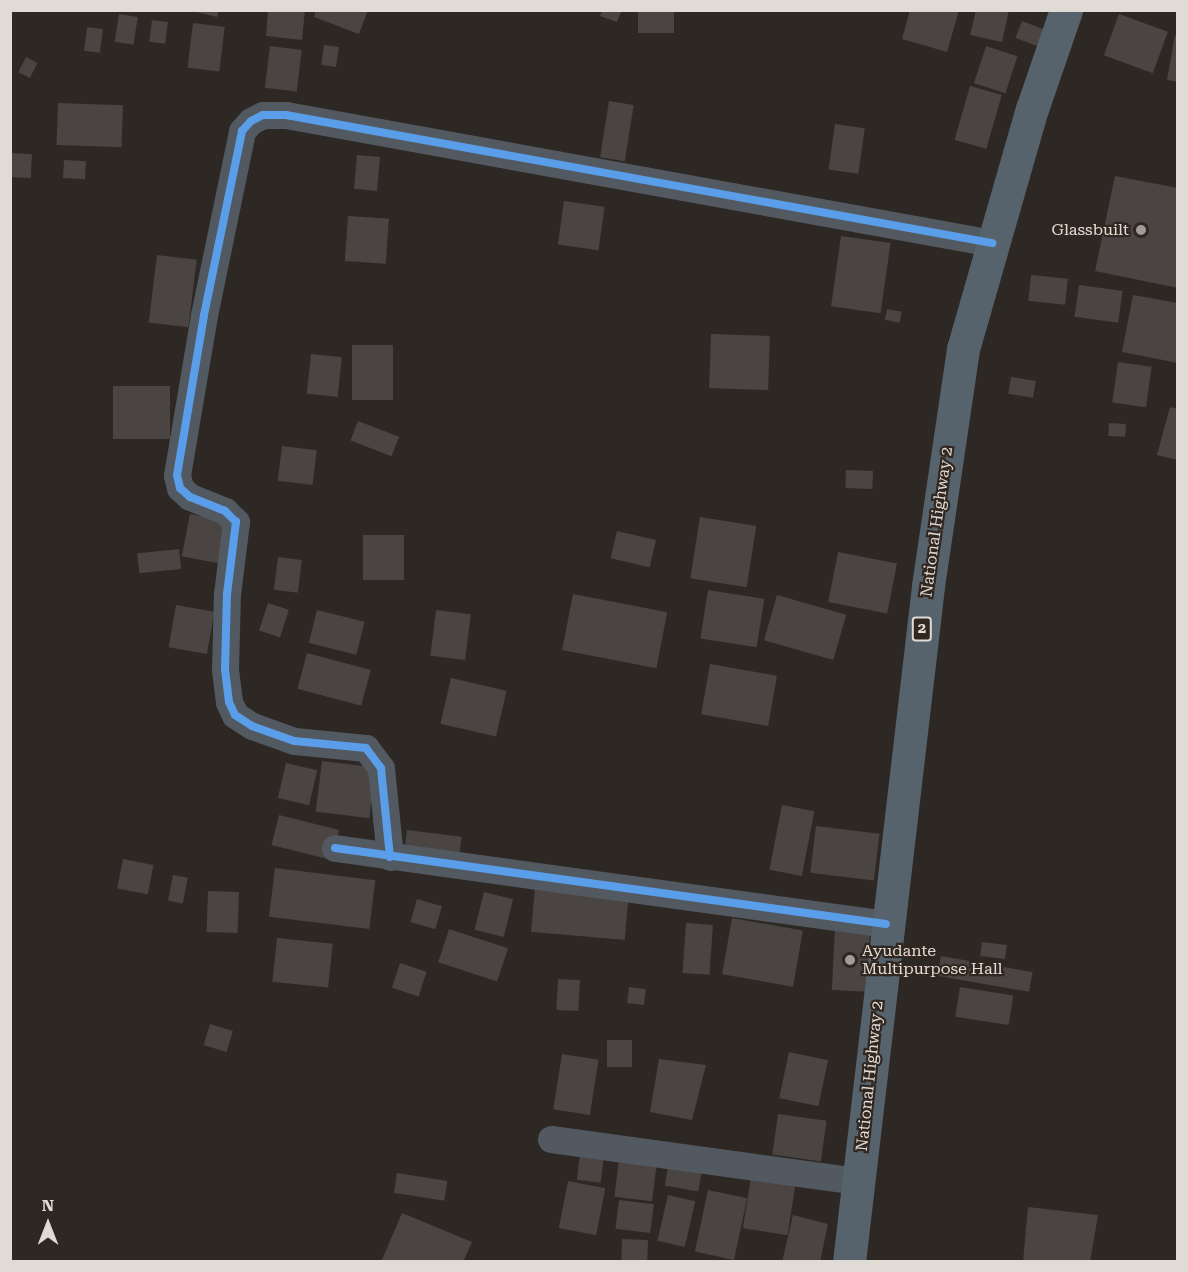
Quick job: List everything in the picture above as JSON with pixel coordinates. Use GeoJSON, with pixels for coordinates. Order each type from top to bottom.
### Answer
{"type":"FeatureCollection","features":[{"type":"Feature","properties":{"kind":"main road","name":"National Highway 2"},"geometry":{"type":"LineString","coordinates":[[849,1262],[886,924],[945,462],[963,349],[1032,108],[1066,10]]}},
{"type":"Feature","properties":{"kind":"street"},"geometry":{"type":"LineString","coordinates":[[390,857],[381,768],[366,748],[294,741],[252,726],[235,715],[228,702],[225,669],[227,594],[236,522],[225,511],[189,497],[180,488],[177,476],[204,315],[242,131],[251,121],[263,115],[286,115],[992,243]]}},
{"type":"Feature","properties":{"kind":"street"},"geometry":{"type":"LineString","coordinates":[[334,848],[886,924]]}},
{"type":"Feature","properties":{"kind":"street"},"geometry":{"type":"LineString","coordinates":[[551,1139],[858,1181]]}},
{"type":"Feature","properties":{"kind":"building"},"geometry":{"type":"Polygon","coordinates":[[[189,10],[219,10],[217,17],[189,10]]]}},
{"type":"Feature","properties":{"kind":"building"},"geometry":{"type":"Polygon","coordinates":[[[268,10],[305,10],[302,40],[266,36],[268,10]]]}},
{"type":"Feature","properties":{"kind":"building"},"geometry":{"type":"Polygon","coordinates":[[[316,10],[368,10],[359,34],[314,17],[316,10]]]}},
{"type":"Feature","properties":{"kind":"building"},"geometry":{"type":"Polygon","coordinates":[[[602,10],[622,10],[617,22],[600,16],[602,10]]]}},
{"type":"Feature","properties":{"kind":"building"},"geometry":{"type":"Polygon","coordinates":[[[638,10],[674,10],[674,33],[638,33],[638,10]]]}},
{"type":"Feature","properties":{"kind":"building"},"geometry":{"type":"Polygon","coordinates":[[[910,10],[959,10],[947,52],[902,39],[910,10]]]}},
{"type":"Feature","properties":{"kind":"building"},"geometry":{"type":"Polygon","coordinates":[[[976,10],[1009,10],[1002,42],[970,35],[976,10]]]}},
{"type":"Feature","properties":{"kind":"building"},"geometry":{"type":"Polygon","coordinates":[[[119,14],[138,17],[133,45],[115,42],[119,14]]]}},
{"type":"Feature","properties":{"kind":"building"},"geometry":{"type":"Polygon","coordinates":[[[1119,14],[1168,32],[1153,73],[1104,55],[1119,14]]]}},
{"type":"Feature","properties":{"kind":"building"},"geometry":{"type":"Polygon","coordinates":[[[152,20],[168,22],[165,44],[149,42],[152,20]]]}},
{"type":"Feature","properties":{"kind":"building"},"geometry":{"type":"Polygon","coordinates":[[[1022,21],[1046,30],[1040,47],[1016,38],[1022,21]]]}},
{"type":"Feature","properties":{"kind":"building"},"geometry":{"type":"Polygon","coordinates":[[[193,23],[225,27],[219,72],[188,68],[193,23]]]}},
{"type":"Feature","properties":{"kind":"building"},"geometry":{"type":"Polygon","coordinates":[[[87,27],[103,29],[100,53],[84,51],[87,27]]]}},
{"type":"Feature","properties":{"kind":"building"},"geometry":{"type":"Polygon","coordinates":[[[1175,35],[1178,35],[1178,82],[1167,80],[1175,35]]]}},
{"type":"Feature","properties":{"kind":"building"},"geometry":{"type":"Polygon","coordinates":[[[324,45],[339,47],[336,67],[321,65],[324,45]]]}},
{"type":"Feature","properties":{"kind":"building"},"geometry":{"type":"Polygon","coordinates":[[[270,46],[302,50],[297,92],[265,88],[270,46]]]}},
{"type":"Feature","properties":{"kind":"building"},"geometry":{"type":"Polygon","coordinates":[[[986,46],[1017,56],[1005,93],[974,83],[986,46]]]}},
{"type":"Feature","properties":{"kind":"building"},"geometry":{"type":"Polygon","coordinates":[[[26,57],[38,63],[30,78],[18,72],[26,57]]]}},
{"type":"Feature","properties":{"kind":"building"},"geometry":{"type":"Polygon","coordinates":[[[970,86],[1002,95],[986,149],[955,140],[970,86]]]}},
{"type":"Feature","properties":{"kind":"building"},"geometry":{"type":"Polygon","coordinates":[[[609,101],[634,105],[625,161],[600,157],[609,101]]]}},
{"type":"Feature","properties":{"kind":"building"},"geometry":{"type":"Polygon","coordinates":[[[58,103],[123,105],[121,147],[57,145],[58,103]]]}},
{"type":"Feature","properties":{"kind":"building"},"geometry":{"type":"Polygon","coordinates":[[[835,124],[865,128],[858,174],[829,170],[835,124]]]}},
{"type":"Feature","properties":{"kind":"building"},"geometry":{"type":"Polygon","coordinates":[[[10,153],[32,154],[31,178],[10,177],[10,153]]]}},
{"type":"Feature","properties":{"kind":"building"},"geometry":{"type":"Polygon","coordinates":[[[357,155],[380,157],[377,191],[354,189],[357,155]]]}},
{"type":"Feature","properties":{"kind":"building"},"geometry":{"type":"Polygon","coordinates":[[[64,160],[86,161],[85,179],[63,178],[64,160]]]}},
{"type":"Feature","properties":{"kind":"building","name":"Glassbuilt"},"geometry":{"type":"Polygon","coordinates":[[[1115,176],[1178,188],[1178,288],[1095,271],[1115,176]]]}},
{"type":"Feature","properties":{"kind":"building"},"geometry":{"type":"Polygon","coordinates":[[[564,201],[605,207],[598,250],[558,245],[564,201]]]}},
{"type":"Feature","properties":{"kind":"building"},"geometry":{"type":"Polygon","coordinates":[[[348,216],[389,219],[386,264],[345,261],[348,216]]]}},
{"type":"Feature","properties":{"kind":"building"},"geometry":{"type":"Polygon","coordinates":[[[841,236],[891,243],[881,313],[831,306],[841,236]]]}},
{"type":"Feature","properties":{"kind":"building"},"geometry":{"type":"Polygon","coordinates":[[[157,255],[197,260],[188,327],[149,322],[157,255]]]}},
{"type":"Feature","properties":{"kind":"building"},"geometry":{"type":"Polygon","coordinates":[[[1031,275],[1068,279],[1065,305],[1028,301],[1031,275]]]}},
{"type":"Feature","properties":{"kind":"building"},"geometry":{"type":"Polygon","coordinates":[[[1079,285],[1123,291],[1118,323],[1075,317],[1079,285]]]}},
{"type":"Feature","properties":{"kind":"building"},"geometry":{"type":"Polygon","coordinates":[[[1133,295],[1178,303],[1178,363],[1122,352],[1133,295]]]}},
{"type":"Feature","properties":{"kind":"building"},"geometry":{"type":"Polygon","coordinates":[[[887,309],[902,312],[900,323],[885,320],[887,309]]]}},
{"type":"Feature","properties":{"kind":"building"},"geometry":{"type":"Polygon","coordinates":[[[711,334],[770,336],[768,390],[709,388],[711,334]]]}},
{"type":"Feature","properties":{"kind":"building"},"geometry":{"type":"Polygon","coordinates":[[[352,345],[393,345],[393,400],[352,400],[352,345]]]}},
{"type":"Feature","properties":{"kind":"building"},"geometry":{"type":"Polygon","coordinates":[[[311,354],[342,357],[338,397],[307,394],[311,354]]]}},
{"type":"Feature","properties":{"kind":"building"},"geometry":{"type":"Polygon","coordinates":[[[1118,362],[1152,367],[1146,407],[1112,403],[1118,362]]]}},
{"type":"Feature","properties":{"kind":"building"},"geometry":{"type":"Polygon","coordinates":[[[1011,377],[1036,381],[1033,398],[1008,394],[1011,377]]]}},
{"type":"Feature","properties":{"kind":"building"},"geometry":{"type":"Polygon","coordinates":[[[113,386],[170,386],[170,439],[113,439],[113,386]]]}},
{"type":"Feature","properties":{"kind":"building"},"geometry":{"type":"Polygon","coordinates":[[[1170,407],[1178,409],[1178,460],[1157,455],[1170,407]]]}},
{"type":"Feature","properties":{"kind":"building"},"geometry":{"type":"Polygon","coordinates":[[[358,421],[399,437],[392,456],[350,441],[358,421]]]}},
{"type":"Feature","properties":{"kind":"building"},"geometry":{"type":"Polygon","coordinates":[[[1109,423],[1126,424],[1125,437],[1108,436],[1109,423]]]}},
{"type":"Feature","properties":{"kind":"building"},"geometry":{"type":"Polygon","coordinates":[[[282,446],[317,450],[312,485],[278,481],[282,446]]]}},
{"type":"Feature","properties":{"kind":"building"},"geometry":{"type":"Polygon","coordinates":[[[846,470],[873,471],[872,489],[845,488],[846,470]]]}},
{"type":"Feature","properties":{"kind":"building"},"geometry":{"type":"Polygon","coordinates":[[[190,514],[233,522],[225,565],[182,556],[190,514]]]}},
{"type":"Feature","properties":{"kind":"building"},"geometry":{"type":"Polygon","coordinates":[[[700,517],[756,526],[747,587],[690,578],[700,517]]]}},
{"type":"Feature","properties":{"kind":"building"},"geometry":{"type":"Polygon","coordinates":[[[617,531],[656,540],[650,567],[611,558],[617,531]]]}},
{"type":"Feature","properties":{"kind":"building"},"geometry":{"type":"Polygon","coordinates":[[[363,535],[404,535],[404,580],[363,580],[363,535]]]}},
{"type":"Feature","properties":{"kind":"building"},"geometry":{"type":"Polygon","coordinates":[[[179,549],[181,569],[139,573],[137,553],[179,549]]]}},
{"type":"Feature","properties":{"kind":"building"},"geometry":{"type":"Polygon","coordinates":[[[838,552],[897,563],[887,614],[828,602],[838,552]]]}},
{"type":"Feature","properties":{"kind":"building"},"geometry":{"type":"Polygon","coordinates":[[[278,557],[302,560],[298,593],[274,590],[278,557]]]}},
{"type":"Feature","properties":{"kind":"building"},"geometry":{"type":"Polygon","coordinates":[[[708,590],[764,599],[757,647],[700,638],[708,590]]]}},
{"type":"Feature","properties":{"kind":"building"},"geometry":{"type":"Polygon","coordinates":[[[573,594],[667,612],[656,668],[562,650],[573,594]]]}},
{"type":"Feature","properties":{"kind":"building"},"geometry":{"type":"Polygon","coordinates":[[[777,595],[846,615],[833,660],[764,640],[777,595]]]}},
{"type":"Feature","properties":{"kind":"building"},"geometry":{"type":"Polygon","coordinates":[[[268,603],[289,610],[280,637],[259,631],[268,603]]]}},
{"type":"Feature","properties":{"kind":"building"},"geometry":{"type":"Polygon","coordinates":[[[176,605],[214,612],[207,654],[169,647],[176,605]]]}},
{"type":"Feature","properties":{"kind":"building"},"geometry":{"type":"Polygon","coordinates":[[[317,610],[365,622],[356,655],[309,643],[317,610]]]}},
{"type":"Feature","properties":{"kind":"building"},"geometry":{"type":"Polygon","coordinates":[[[436,610],[471,614],[465,660],[430,656],[436,610]]]}},
{"type":"Feature","properties":{"kind":"building"},"geometry":{"type":"Polygon","coordinates":[[[307,653],[371,670],[361,706],[297,689],[307,653]]]}},
{"type":"Feature","properties":{"kind":"building"},"geometry":{"type":"Polygon","coordinates":[[[710,664],[777,676],[768,726],[701,714],[710,664]]]}},
{"type":"Feature","properties":{"kind":"building"},"geometry":{"type":"Polygon","coordinates":[[[451,678],[507,691],[496,737],[440,724],[451,678]]]}},
{"type":"Feature","properties":{"kind":"building"},"geometry":{"type":"Polygon","coordinates":[[[322,761],[376,768],[369,818],[316,812],[322,761]]]}},
{"type":"Feature","properties":{"kind":"building"},"geometry":{"type":"Polygon","coordinates":[[[286,763],[317,770],[309,805],[278,798],[286,763]]]}},
{"type":"Feature","properties":{"kind":"building"},"geometry":{"type":"Polygon","coordinates":[[[782,805],[814,811],[802,876],[769,870],[782,805]]]}},
{"type":"Feature","properties":{"kind":"building"},"geometry":{"type":"Polygon","coordinates":[[[279,815],[339,830],[332,860],[272,845],[279,815]]]}},
{"type":"Feature","properties":{"kind":"building"},"geometry":{"type":"Polygon","coordinates":[[[816,826],[880,834],[874,880],[810,873],[816,826]]]}},
{"type":"Feature","properties":{"kind":"building"},"geometry":{"type":"Polygon","coordinates":[[[407,830],[462,837],[459,855],[405,848],[407,830]]]}},
{"type":"Feature","properties":{"kind":"building"},"geometry":{"type":"Polygon","coordinates":[[[123,859],[153,865],[148,894],[117,888],[123,859]]]}},
{"type":"Feature","properties":{"kind":"building"},"geometry":{"type":"Polygon","coordinates":[[[275,868],[375,880],[369,929],[269,917],[275,868]]]}},
{"type":"Feature","properties":{"kind":"building"},"geometry":{"type":"Polygon","coordinates":[[[173,875],[188,878],[183,903],[168,901],[173,875]]]}},
{"type":"Feature","properties":{"kind":"building"},"geometry":{"type":"Polygon","coordinates":[[[535,887],[629,895],[625,940],[531,932],[535,887]]]}},
{"type":"Feature","properties":{"kind":"building"},"geometry":{"type":"Polygon","coordinates":[[[208,891],[239,892],[238,933],[207,932],[208,891]]]}},
{"type":"Feature","properties":{"kind":"building"},"geometry":{"type":"Polygon","coordinates":[[[484,892],[513,899],[504,937],[475,930],[484,892]]]}},
{"type":"Feature","properties":{"kind":"building"},"geometry":{"type":"Polygon","coordinates":[[[417,899],[442,906],[435,929],[410,922],[417,899]]]}},
{"type":"Feature","properties":{"kind":"building"},"geometry":{"type":"Polygon","coordinates":[[[732,918],[803,931],[793,987],[722,974],[732,918]]]}},
{"type":"Feature","properties":{"kind":"building"},"geometry":{"type":"Polygon","coordinates":[[[686,923],[713,925],[709,975],[683,973],[686,923]]]}},
{"type":"Feature","properties":{"kind":"building"},"geometry":{"type":"Polygon","coordinates":[[[449,929],[508,948],[497,981],[438,962],[449,929]]]}},
{"type":"Feature","properties":{"kind":"building","name":"Ayudante Multipurpose Hall"},"geometry":{"type":"Polygon","coordinates":[[[835,929],[870,931],[867,992],[832,990],[835,929]]]}},
{"type":"Feature","properties":{"kind":"building"},"geometry":{"type":"Polygon","coordinates":[[[277,938],[333,944],[328,988],[272,982],[277,938]]]}},
{"type":"Feature","properties":{"kind":"building"},"geometry":{"type":"Polygon","coordinates":[[[982,942],[1007,945],[1005,959],[980,956],[982,942]]]}},
{"type":"Feature","properties":{"kind":"building"},"geometry":{"type":"Polygon","coordinates":[[[941,956],[1033,972],[1029,992],[938,976],[941,956]]]}},
{"type":"Feature","properties":{"kind":"building"},"geometry":{"type":"Polygon","coordinates":[[[400,963],[427,972],[419,996],[392,988],[400,963]]]}},
{"type":"Feature","properties":{"kind":"building"},"geometry":{"type":"Polygon","coordinates":[[[558,979],[580,980],[578,1011],[556,1010],[558,979]]]}},
{"type":"Feature","properties":{"kind":"building"},"geometry":{"type":"Polygon","coordinates":[[[629,987],[646,989],[644,1005],[627,1003],[629,987]]]}},
{"type":"Feature","properties":{"kind":"building"},"geometry":{"type":"Polygon","coordinates":[[[960,987],[1013,995],[1009,1025],[955,1017],[960,987]]]}},
{"type":"Feature","properties":{"kind":"building"},"geometry":{"type":"Polygon","coordinates":[[[210,1024],[233,1031],[227,1052],[204,1045],[210,1024]]]}},
{"type":"Feature","properties":{"kind":"building"},"geometry":{"type":"Polygon","coordinates":[[[607,1040],[632,1040],[632,1067],[607,1067],[607,1040]]]}},
{"type":"Feature","properties":{"kind":"building"},"geometry":{"type":"Polygon","coordinates":[[[789,1052],[828,1060],[818,1106],[779,1098],[789,1052]]]}},
{"type":"Feature","properties":{"kind":"building"},"geometry":{"type":"Polygon","coordinates":[[[562,1054],[599,1060],[590,1115],[553,1109],[562,1054]]]}},
{"type":"Feature","properties":{"kind":"building"},"geometry":{"type":"Polygon","coordinates":[[[659,1059],[706,1065],[692,1120],[650,1112],[659,1059]]]}},
{"type":"Feature","properties":{"kind":"building"},"geometry":{"type":"Polygon","coordinates":[[[778,1114],[827,1121],[821,1161],[772,1155],[778,1114]]]}},
{"type":"Feature","properties":{"kind":"building"},"geometry":{"type":"Polygon","coordinates":[[[581,1146],[605,1149],[601,1183],[577,1180],[581,1146]]]}},
{"type":"Feature","properties":{"kind":"building"},"geometry":{"type":"Polygon","coordinates":[[[620,1151],[658,1156],[652,1201],[614,1197],[620,1151]]]}},
{"type":"Feature","properties":{"kind":"building"},"geometry":{"type":"Polygon","coordinates":[[[670,1156],[703,1162],[698,1191],[665,1186],[670,1156]]]}},
{"type":"Feature","properties":{"kind":"building"},"geometry":{"type":"Polygon","coordinates":[[[752,1171],[796,1178],[787,1235],[743,1228],[752,1171]]]}},
{"type":"Feature","properties":{"kind":"building"},"geometry":{"type":"Polygon","coordinates":[[[397,1173],[447,1181],[444,1201],[394,1193],[397,1173]]]}},
{"type":"Feature","properties":{"kind":"building"},"geometry":{"type":"Polygon","coordinates":[[[568,1181],[605,1188],[596,1235],[559,1228],[568,1181]]]}},
{"type":"Feature","properties":{"kind":"building"},"geometry":{"type":"Polygon","coordinates":[[[708,1190],[747,1198],[734,1260],[695,1252],[708,1190]]]}},
{"type":"Feature","properties":{"kind":"building"},"geometry":{"type":"Polygon","coordinates":[[[668,1195],[695,1201],[685,1247],[657,1241],[668,1195]]]}},
{"type":"Feature","properties":{"kind":"building"},"geometry":{"type":"Polygon","coordinates":[[[619,1200],[654,1204],[650,1233],[615,1229],[619,1200]]]}},
{"type":"Feature","properties":{"kind":"building"},"geometry":{"type":"Polygon","coordinates":[[[1028,1207],[1098,1215],[1090,1262],[1023,1262],[1028,1207]]]}},
{"type":"Feature","properties":{"kind":"building"},"geometry":{"type":"Polygon","coordinates":[[[402,1213],[472,1242],[463,1262],[381,1262],[402,1213]]]}},
{"type":"Feature","properties":{"kind":"building"},"geometry":{"type":"Polygon","coordinates":[[[793,1215],[828,1224],[820,1262],[782,1262],[793,1215]]]}},
{"type":"Feature","properties":{"kind":"building"},"geometry":{"type":"Polygon","coordinates":[[[622,1239],[648,1240],[647,1262],[621,1262],[622,1239]]]}},
{"type":"Feature","properties":{"kind":"cycle path"},"geometry":{"type":"LineString","coordinates":[[390,857],[381,768],[366,748],[294,741],[252,726],[235,715],[229,702],[225,669],[227,594],[236,522],[225,511],[190,497],[180,488],[177,475],[204,315],[242,131],[251,121],[263,115],[286,115],[992,243]]}},
{"type":"Feature","properties":{"kind":"cycle path"},"geometry":{"type":"LineString","coordinates":[[335,848],[886,924]]}},
{"type":"Feature","properties":{"kind":"place","name":"Glassbuilt"},"geometry":{"type":"Point","coordinates":[1141,230]}},
{"type":"Feature","properties":{"kind":"place","name":"Ayudante Multipurpose Hall"},"geometry":{"type":"Point","coordinates":[850,960]}}]}
